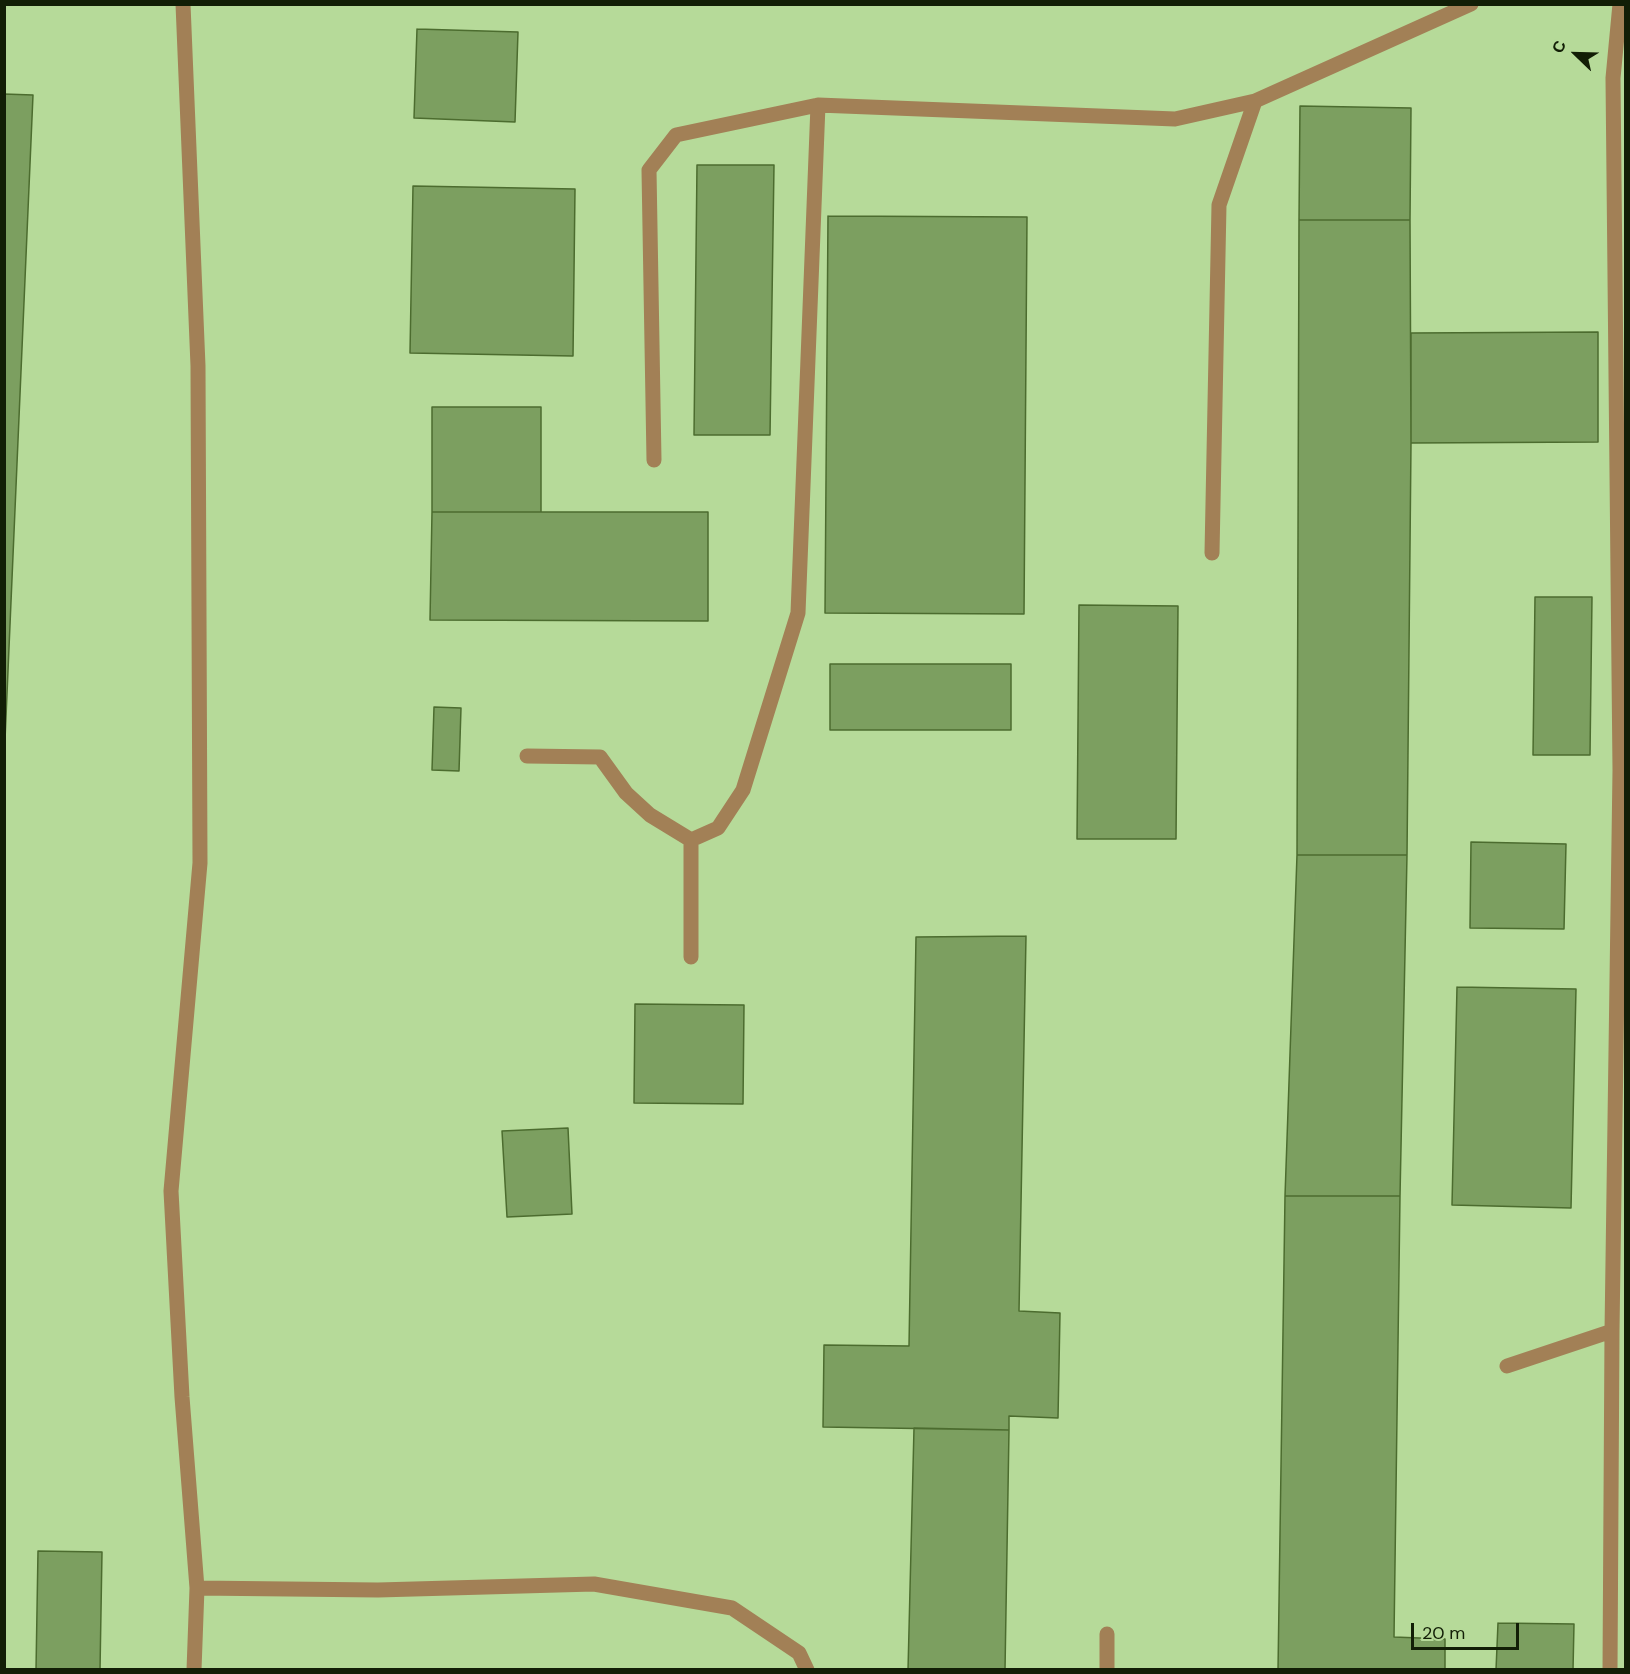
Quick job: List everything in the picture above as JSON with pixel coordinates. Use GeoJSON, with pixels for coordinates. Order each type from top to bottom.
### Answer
{"type":"FeatureCollection","features":[{"type":"Feature","properties":{"kind":"lane"},"geometry":{"type":"LineString","coordinates":[[183,4],[198,366],[200,863],[171,1191],[182,1397],[197,1588],[194,1670]]}},
{"type":"Feature","properties":{"kind":"lane"},"geometry":{"type":"LineString","coordinates":[[654,460],[649,170],[676,135],[818,105],[1175,118],[1255,101],[1470,4]]}},
{"type":"Feature","properties":{"kind":"lane"},"geometry":{"type":"LineString","coordinates":[[1610,1670],[1612,1330],[1623,771],[1620,202],[1613,78],[1620,4]]}},
{"type":"Feature","properties":{"kind":"lane"},"geometry":{"type":"LineString","coordinates":[[1212,553],[1219,206],[1255,101]]}},
{"type":"Feature","properties":{"kind":"lane"},"geometry":{"type":"LineString","coordinates":[[691,840],[718,828],[743,790],[798,614],[818,105]]}},
{"type":"Feature","properties":{"kind":"lane"},"geometry":{"type":"LineString","coordinates":[[527,756],[600,757],[626,793],[650,815],[691,840]]}},
{"type":"Feature","properties":{"kind":"lane"},"geometry":{"type":"LineString","coordinates":[[691,840],[691,957]]}},
{"type":"Feature","properties":{"kind":"lane"},"geometry":{"type":"LineString","coordinates":[[1507,1366],[1612,1330]]}},
{"type":"Feature","properties":{"kind":"lane"},"geometry":{"type":"LineString","coordinates":[[197,1588],[378,1590],[594,1584],[732,1608],[799,1653],[807,1670]]}},
{"type":"Feature","properties":{"kind":"lane"},"geometry":{"type":"LineString","coordinates":[[1107,1634],[1107,1670]]}},
{"type":"Feature","properties":{"kind":"building"},"geometry":{"type":"Polygon","coordinates":[[[417,29],[518,32],[515,122],[414,118],[417,29]]]}},
{"type":"Feature","properties":{"kind":"building"},"geometry":{"type":"Polygon","coordinates":[[[4,94],[33,95],[4,763],[4,94]]]}},
{"type":"Feature","properties":{"kind":"building"},"geometry":{"type":"Polygon","coordinates":[[[1300,106],[1411,108],[1410,220],[1299,220],[1300,106]]]}},
{"type":"Feature","properties":{"kind":"building"},"geometry":{"type":"Polygon","coordinates":[[[697,165],[774,165],[770,435],[694,435],[697,165]]]}},
{"type":"Feature","properties":{"kind":"building"},"geometry":{"type":"Polygon","coordinates":[[[413,186],[575,189],[573,356],[410,353],[413,186]]]}},
{"type":"Feature","properties":{"kind":"building"},"geometry":{"type":"Polygon","coordinates":[[[828,216],[1027,217],[1024,614],[825,613],[828,216]]]}},
{"type":"Feature","properties":{"kind":"building"},"geometry":{"type":"Polygon","coordinates":[[[1299,220],[1410,220],[1411,443],[1407,855],[1297,855],[1299,220]]]}},
{"type":"Feature","properties":{"kind":"building"},"geometry":{"type":"Polygon","coordinates":[[[1598,332],[1598,442],[1411,443],[1411,333],[1598,332]]]}},
{"type":"Feature","properties":{"kind":"building"},"geometry":{"type":"Polygon","coordinates":[[[432,407],[541,407],[541,512],[432,512],[432,407]]]}},
{"type":"Feature","properties":{"kind":"building"},"geometry":{"type":"Polygon","coordinates":[[[432,512],[708,512],[708,621],[430,620],[432,512]]]}},
{"type":"Feature","properties":{"kind":"building"},"geometry":{"type":"Polygon","coordinates":[[[1535,597],[1592,597],[1590,755],[1533,755],[1535,597]]]}},
{"type":"Feature","properties":{"kind":"building"},"geometry":{"type":"Polygon","coordinates":[[[1079,605],[1178,606],[1176,839],[1077,839],[1079,605]]]}},
{"type":"Feature","properties":{"kind":"building"},"geometry":{"type":"Polygon","coordinates":[[[830,664],[1011,664],[1011,730],[830,730],[830,664]]]}},
{"type":"Feature","properties":{"kind":"building"},"geometry":{"type":"Polygon","coordinates":[[[434,707],[461,708],[459,771],[432,770],[434,707]]]}},
{"type":"Feature","properties":{"kind":"building"},"geometry":{"type":"Polygon","coordinates":[[[1471,842],[1566,844],[1564,929],[1470,928],[1471,842]]]}},
{"type":"Feature","properties":{"kind":"building"},"geometry":{"type":"Polygon","coordinates":[[[1297,855],[1407,855],[1400,1196],[1285,1196],[1297,855]]]}},
{"type":"Feature","properties":{"kind":"building"},"geometry":{"type":"Polygon","coordinates":[[[1026,936],[1019,1311],[1060,1313],[1058,1418],[1009,1416],[1009,1430],[823,1427],[824,1345],[909,1346],[916,937],[1026,936]]]}},
{"type":"Feature","properties":{"kind":"building"},"geometry":{"type":"Polygon","coordinates":[[[1457,987],[1576,989],[1571,1208],[1452,1205],[1457,987]]]}},
{"type":"Feature","properties":{"kind":"building"},"geometry":{"type":"Polygon","coordinates":[[[635,1004],[744,1005],[743,1104],[634,1103],[635,1004]]]}},
{"type":"Feature","properties":{"kind":"building"},"geometry":{"type":"Polygon","coordinates":[[[568,1128],[572,1214],[507,1217],[502,1131],[568,1128]]]}},
{"type":"Feature","properties":{"kind":"building"},"geometry":{"type":"Polygon","coordinates":[[[1285,1196],[1400,1196],[1394,1637],[1445,1639],[1445,1670],[1278,1670],[1285,1196]]]}},
{"type":"Feature","properties":{"kind":"building"},"geometry":{"type":"Polygon","coordinates":[[[914,1428],[1009,1430],[1005,1670],[908,1670],[914,1428]]]}},
{"type":"Feature","properties":{"kind":"building"},"geometry":{"type":"Polygon","coordinates":[[[38,1551],[102,1552],[100,1670],[36,1670],[38,1551]]]}},
{"type":"Feature","properties":{"kind":"building"},"geometry":{"type":"Polygon","coordinates":[[[1498,1623],[1574,1624],[1573,1670],[1496,1670],[1498,1623]]]}}]}
